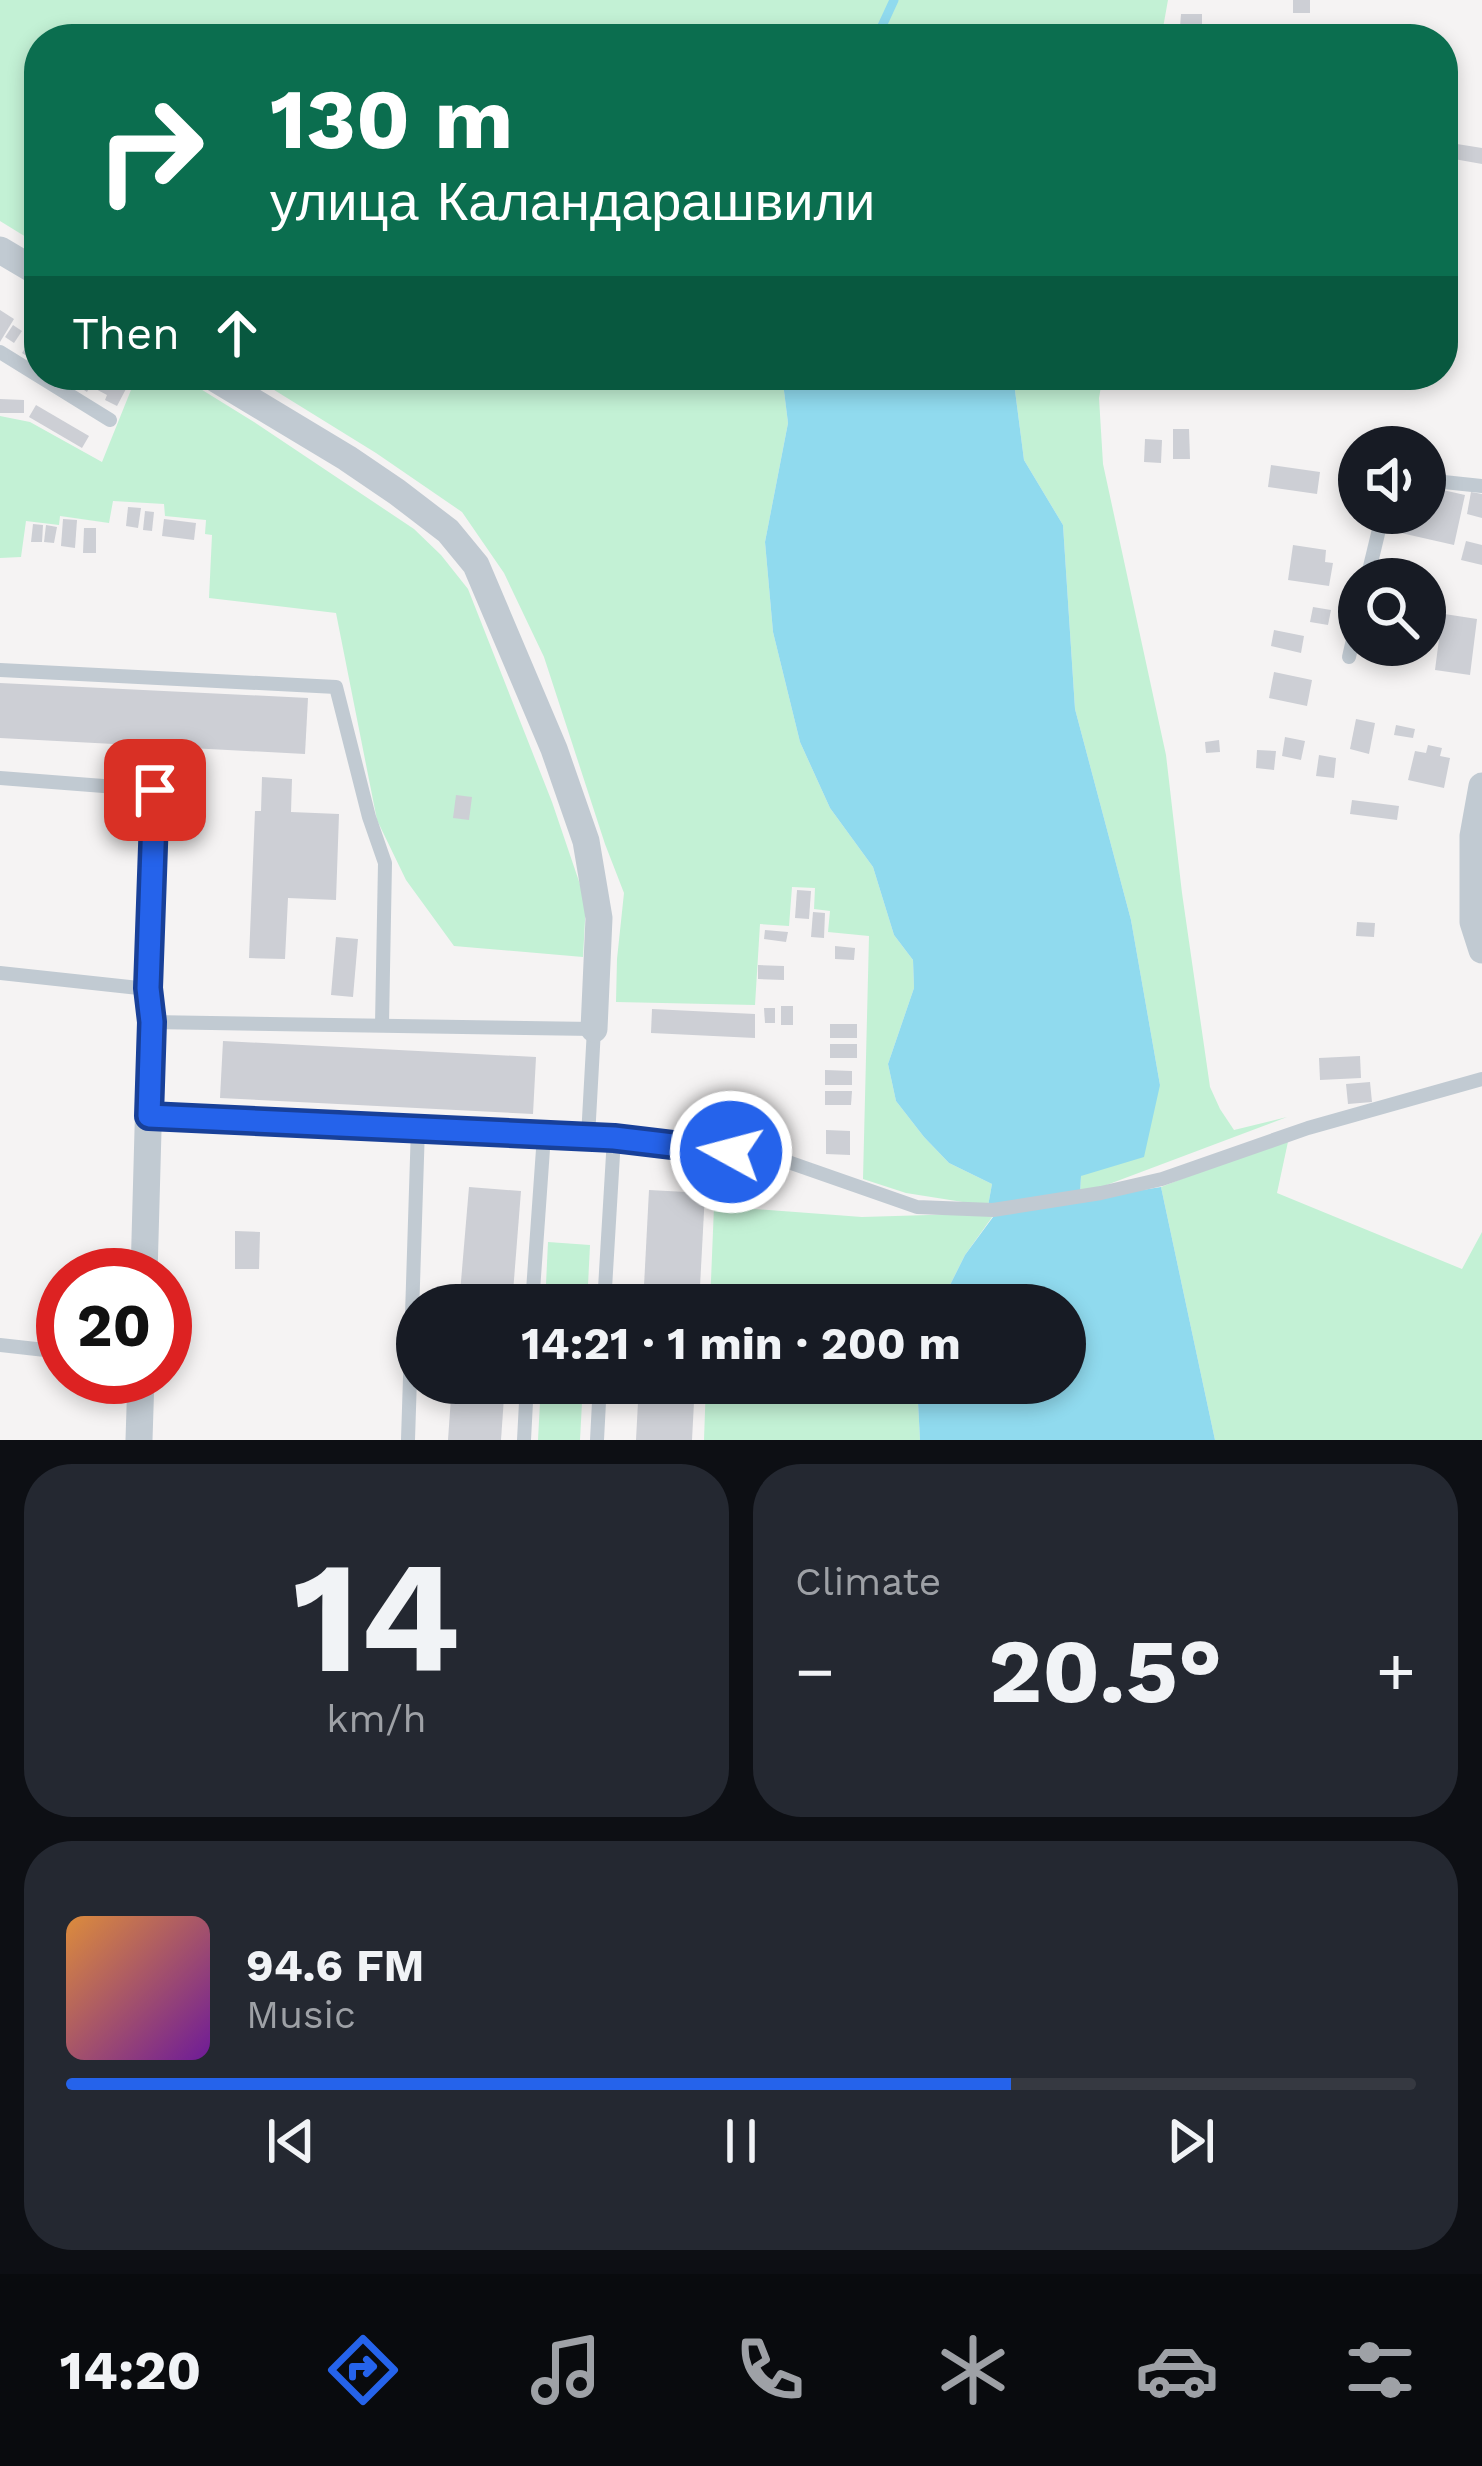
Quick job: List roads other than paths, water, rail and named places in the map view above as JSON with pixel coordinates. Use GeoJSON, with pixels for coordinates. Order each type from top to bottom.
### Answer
{"type":"FeatureCollection","features":[{"type":"Feature","properties":{"kind":"street"},"geometry":{"type":"LineString","coordinates":[[234,390],[398,491],[448,531],[476,565],[554,749],[586,841],[599,918],[594,1029]]}},
{"type":"Feature","properties":{"kind":"street"},"geometry":{"type":"LineString","coordinates":[[1482,786],[1473,836],[1472,922],[1482,950]]}},
{"type":"Feature","properties":{"kind":"street"},"geometry":{"type":"LineString","coordinates":[[145,1248],[152,1022]]}},
{"type":"Feature","properties":{"kind":"street"},"geometry":{"type":"LineString","coordinates":[[139,1440],[140,1404]]}},
{"type":"Feature","properties":{"kind":"lane"},"geometry":{"type":"LineString","coordinates":[[62,390],[110,419]]}},
{"type":"Feature","properties":{"kind":"lane"},"geometry":{"type":"LineString","coordinates":[[1446,482],[1482,486]]}},
{"type":"Feature","properties":{"kind":"lane"},"geometry":{"type":"LineString","coordinates":[[0,670],[335,687],[385,863],[382,1024]]}},
{"type":"Feature","properties":{"kind":"lane"},"geometry":{"type":"LineString","coordinates":[[0,778],[155,790],[148,988],[152,1022],[594,1029],[588,1137]]}},
{"type":"Feature","properties":{"kind":"lane"},"geometry":{"type":"LineString","coordinates":[[0,973],[148,988]]}},
{"type":"Feature","properties":{"kind":"lane"},"geometry":{"type":"LineString","coordinates":[[149,1116],[614,1138],[771,1156],[917,1207],[993,1210],[1162,1179],[1308,1128],[1482,1079]]}},
{"type":"Feature","properties":{"kind":"lane"},"geometry":{"type":"LineString","coordinates":[[408,1440],[418,1127]]}},
{"type":"Feature","properties":{"kind":"lane"},"geometry":{"type":"LineString","coordinates":[[533,1284],[544,1135]]}},
{"type":"Feature","properties":{"kind":"lane"},"geometry":{"type":"LineString","coordinates":[[605,1284],[614,1138]]}},
{"type":"Feature","properties":{"kind":"lane"},"geometry":{"type":"LineString","coordinates":[[0,1345],[36,1349]]}},
{"type":"Feature","properties":{"kind":"lane"},"geometry":{"type":"LineString","coordinates":[[524,1440],[526,1404]]}},
{"type":"Feature","properties":{"kind":"lane"},"geometry":{"type":"LineString","coordinates":[[597,1440],[599,1404]]}},
{"type":"Feature","properties":{"kind":"water"},"geometry":{"type":"Polygon","coordinates":[[[784,390],[1015,390],[1024,460],[1063,525],[1075,709],[1131,920],[1160,1085],[1144,1157],[1081,1176],[1080,1195],[988,1206],[992,1184],[949,1163],[896,1101],[888,1064],[914,988],[913,960],[894,935],[873,867],[830,808],[800,742],[773,632],[765,542],[788,423],[784,390]]]}},
{"type":"Feature","properties":{"kind":"water"},"geometry":{"type":"Polygon","coordinates":[[[1161,1187],[1215,1440],[920,1440],[918,1404],[1086,1404],[1086,1284],[950,1284],[996,1213],[1161,1187]]]}},
{"type":"Feature","properties":{"kind":"waterway"},"geometry":{"type":"LineString","coordinates":[[883,24],[894,0]]}}]}
